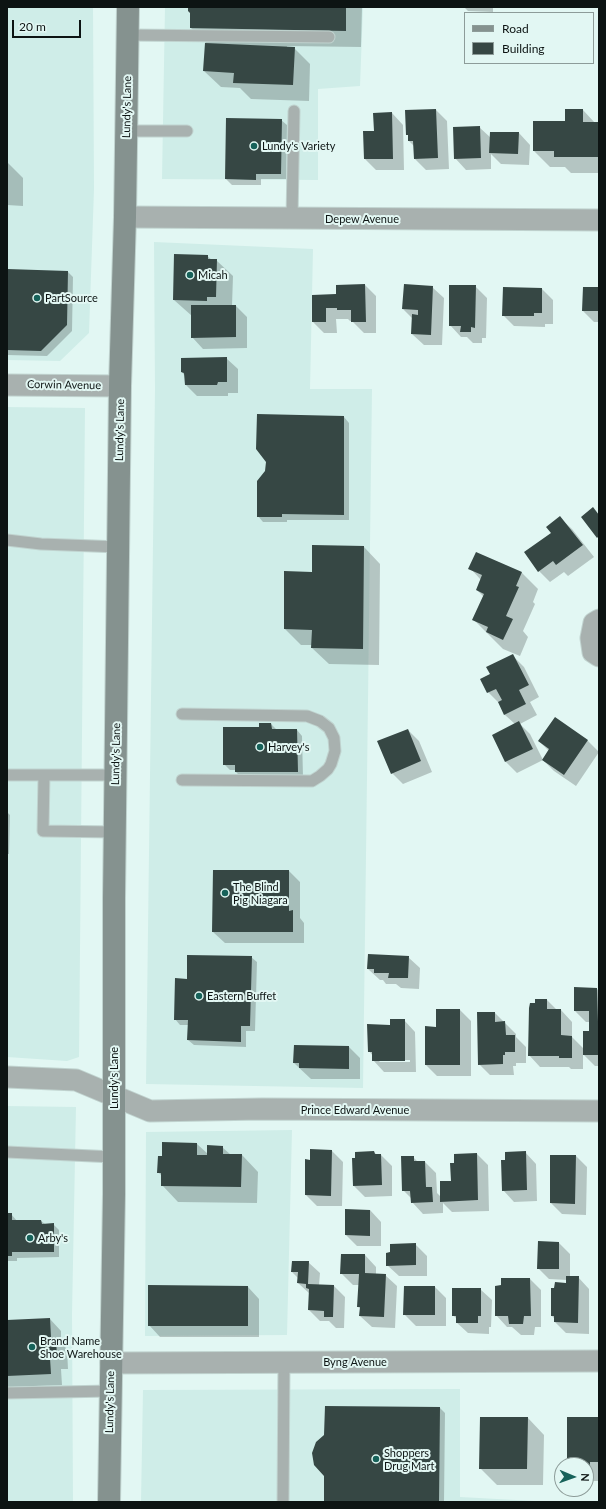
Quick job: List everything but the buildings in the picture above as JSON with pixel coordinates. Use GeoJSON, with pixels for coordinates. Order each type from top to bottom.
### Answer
{"type":"FeatureCollection","features":[{"type":"Feature","properties":{"kind":"main road","name":"Lundy's Lane"},"geometry":{"type":"LineString","coordinates":[[109,1502],[114,1157],[115,832],[120,386],[125,217],[128,7]]}},
{"type":"Feature","properties":{"kind":"street","name":"Depew Avenue"},"geometry":{"type":"LineString","coordinates":[[125,217],[599,220]]}},
{"type":"Feature","properties":{"kind":"street","name":"Corwin Avenue"},"geometry":{"type":"LineString","coordinates":[[7,385],[120,386]]}},
{"type":"Feature","properties":{"kind":"street"},"geometry":{"type":"LineString","coordinates":[[599,620],[594,623],[591,638],[594,652],[599,656]]}},
{"type":"Feature","properties":{"kind":"street","name":"Prince Edward Avenue"},"geometry":{"type":"LineString","coordinates":[[7,1077],[76,1080],[150,1111],[270,1109],[599,1111]]}},
{"type":"Feature","properties":{"kind":"street","name":"Byng Avenue"},"geometry":{"type":"LineString","coordinates":[[111,1363],[599,1361]]}},
{"type":"Feature","properties":{"kind":"lane"},"geometry":{"type":"LineString","coordinates":[[128,36],[329,37]]}},
{"type":"Feature","properties":{"kind":"lane"},"geometry":{"type":"LineString","coordinates":[[292,218],[294,111]]}},
{"type":"Feature","properties":{"kind":"lane"},"geometry":{"type":"LineString","coordinates":[[126,131],[187,131]]}},
{"type":"Feature","properties":{"kind":"lane"},"geometry":{"type":"LineString","coordinates":[[7,540],[41,544],[119,547]]}},
{"type":"Feature","properties":{"kind":"lane"},"geometry":{"type":"LineString","coordinates":[[182,714],[311,717],[320,721],[329,728],[334,738],[335,751],[328,769],[312,781],[182,780]]}},
{"type":"Feature","properties":{"kind":"lane"},"geometry":{"type":"LineString","coordinates":[[7,775],[116,775]]}},
{"type":"Feature","properties":{"kind":"lane"},"geometry":{"type":"LineString","coordinates":[[44,775],[43,831],[115,832]]}},
{"type":"Feature","properties":{"kind":"lane"},"geometry":{"type":"LineString","coordinates":[[7,1152],[114,1157]]}},
{"type":"Feature","properties":{"kind":"lane"},"geometry":{"type":"LineString","coordinates":[[283,1502],[284,1362]]}},
{"type":"Feature","properties":{"kind":"lane"},"geometry":{"type":"LineString","coordinates":[[7,1394],[110,1391]]}},
{"type":"Feature","properties":{"kind":"shaded area"},"geometry":{"type":"Polygon","coordinates":[[[7,7],[93,7],[94,189],[89,333],[60,361],[7,360],[7,7]]]}},
{"type":"Feature","properties":{"kind":"shaded area"},"geometry":{"type":"Polygon","coordinates":[[[165,7],[363,7],[360,86],[318,89],[318,180],[162,179],[165,7]]]}},
{"type":"Feature","properties":{"kind":"shaded area"},"geometry":{"type":"Polygon","coordinates":[[[154,242],[313,249],[310,389],[372,389],[363,1088],[146,1084],[155,389],[154,242]]]}},
{"type":"Feature","properties":{"kind":"shaded area"},"geometry":{"type":"Polygon","coordinates":[[[7,407],[85,408],[79,1057],[67,1061],[7,1057],[7,407]]]}},
{"type":"Feature","properties":{"kind":"shaded area"},"geometry":{"type":"Polygon","coordinates":[[[7,1106],[76,1107],[72,1314],[73,1502],[7,1502],[7,1106]]]}},
{"type":"Feature","properties":{"kind":"shaded area"},"geometry":{"type":"Polygon","coordinates":[[[292,1130],[287,1335],[145,1336],[146,1132],[292,1130]]]}},
{"type":"Feature","properties":{"kind":"shaded area"},"geometry":{"type":"Polygon","coordinates":[[[460,1389],[460,1497],[553,1502],[141,1502],[143,1390],[460,1389]]]}},
{"type":"Feature","properties":{"kind":"place","name":"Lundy's Variety"},"geometry":{"type":"Point","coordinates":[254,146]}},
{"type":"Feature","properties":{"kind":"place","name":"Micah"},"geometry":{"type":"Point","coordinates":[190,275]}},
{"type":"Feature","properties":{"kind":"place","name":"PartSource"},"geometry":{"type":"Point","coordinates":[37,298]}},
{"type":"Feature","properties":{"kind":"place","name":"Harvey's"},"geometry":{"type":"Point","coordinates":[260,747]}},
{"type":"Feature","properties":{"kind":"place","name":"The Blind Pig Niagara"},"geometry":{"type":"Point","coordinates":[225,893]}},
{"type":"Feature","properties":{"kind":"place","name":"Eastern Buffet"},"geometry":{"type":"Point","coordinates":[199,996]}},
{"type":"Feature","properties":{"kind":"place","name":"Arby's"},"geometry":{"type":"Point","coordinates":[30,1238]}},
{"type":"Feature","properties":{"kind":"place","name":"Brand Name Shoe Warehouse"},"geometry":{"type":"Point","coordinates":[32,1347]}},
{"type":"Feature","properties":{"kind":"place","name":"Shoppers Drug Mart"},"geometry":{"type":"Point","coordinates":[376,1459]}}]}
